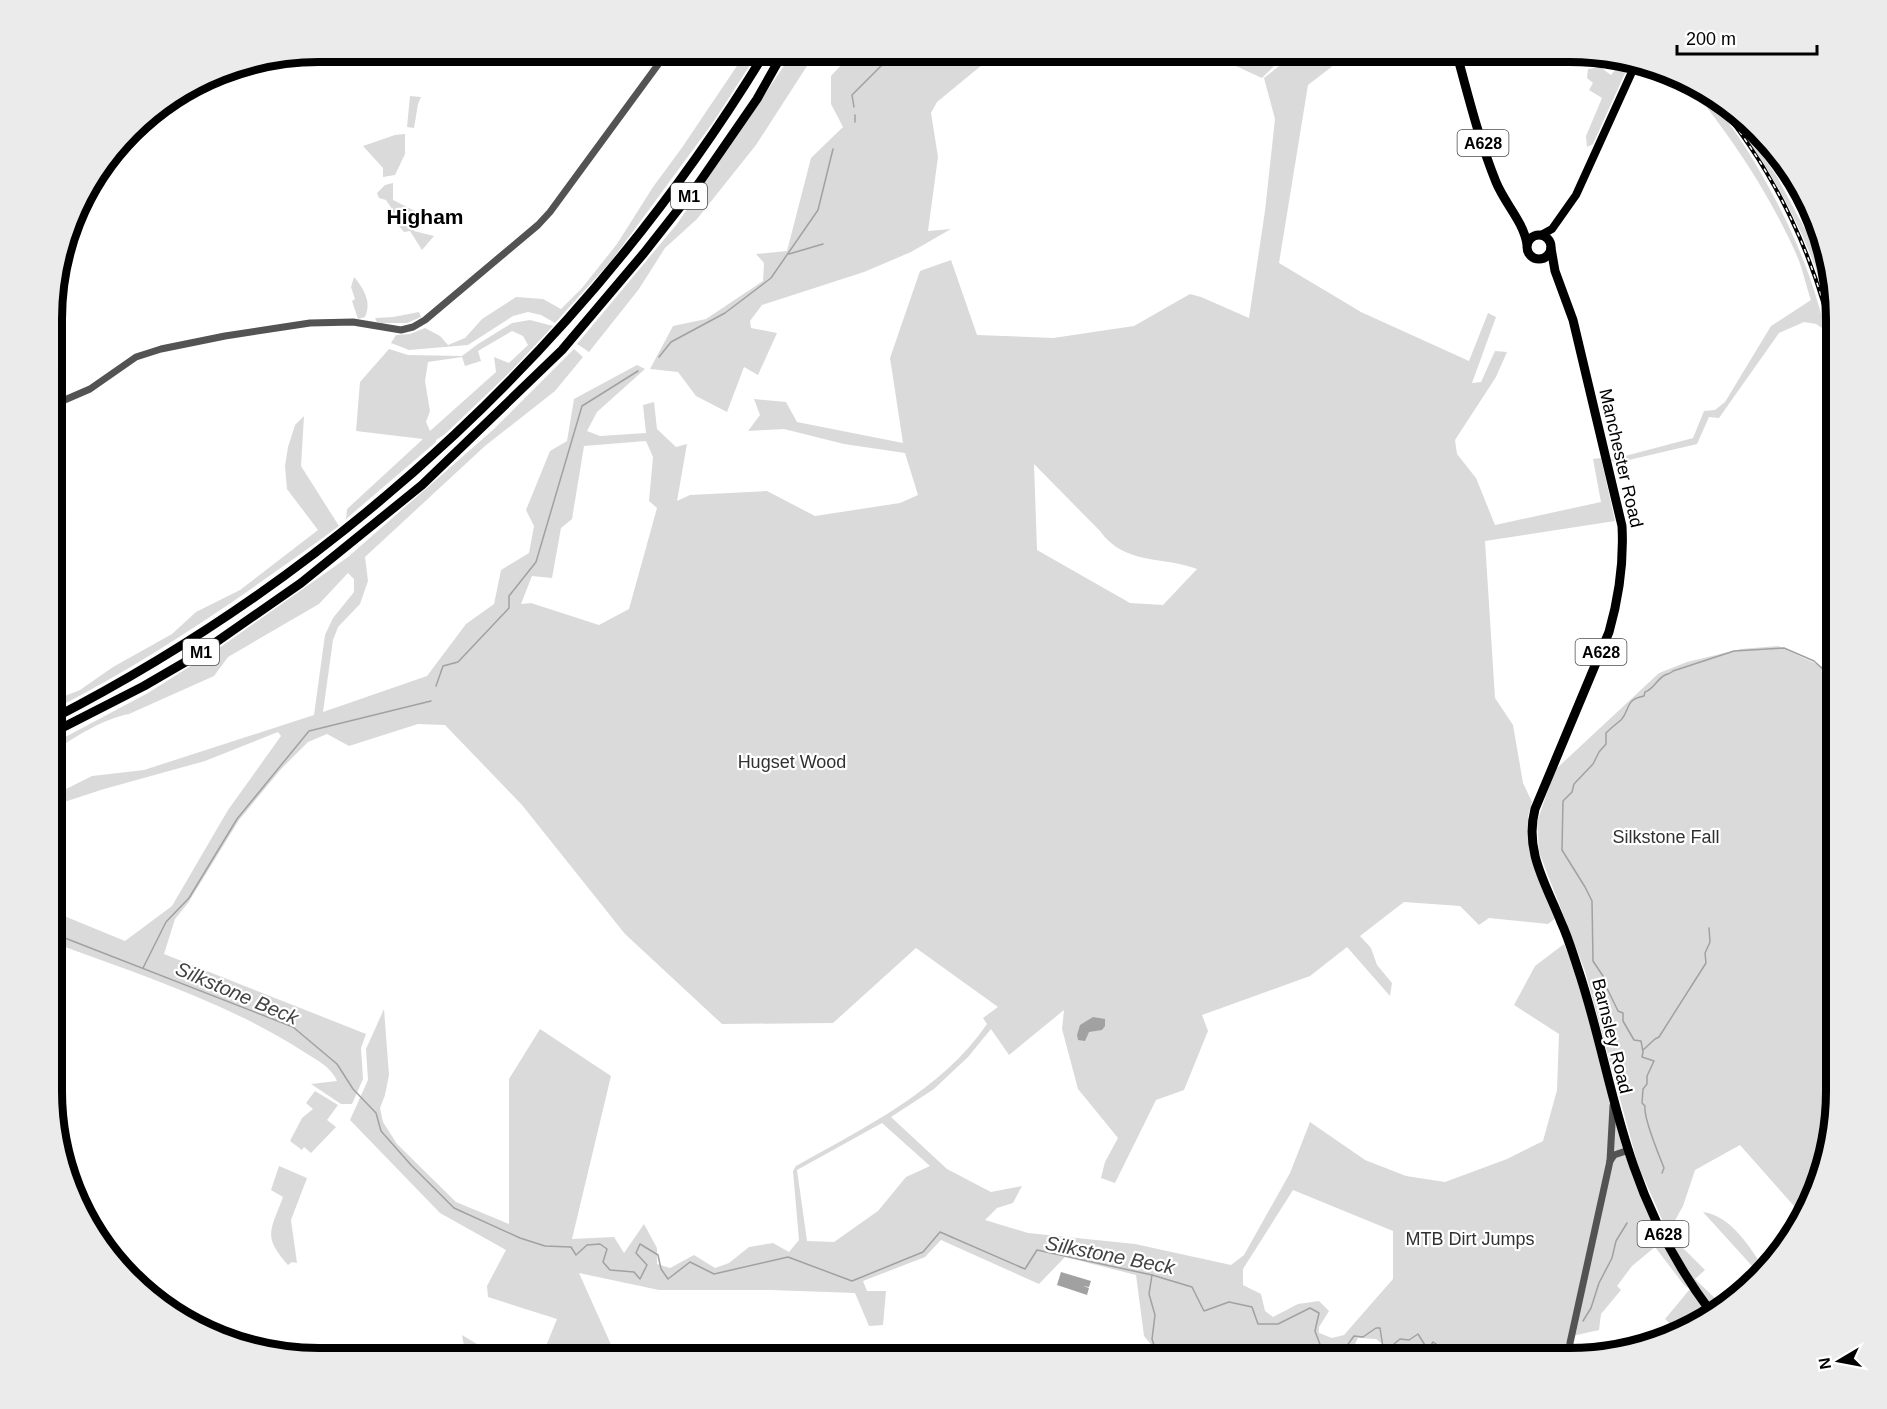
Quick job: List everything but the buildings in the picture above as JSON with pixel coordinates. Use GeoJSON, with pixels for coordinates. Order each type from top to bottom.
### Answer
{"type":"FeatureCollection","features":[{"type":"Feature","properties":{"kind":"highway","name":"M1"},"geometry":{"type":"LineString","coordinates":[[62,713],[171,653],[252,599],[344,531],[482,409],[568,320],[687,171],[738,98],[759,62]]}},
{"type":"Feature","properties":{"kind":"highway","name":"M1"},"geometry":{"type":"LineString","coordinates":[[62,728],[144,686],[199,654],[301,583],[422,485],[562,350],[644,253],[699,183],[757,99],[778,62]]}},
{"type":"Feature","properties":{"kind":"highway","name":"A628"},"geometry":{"type":"LineString","coordinates":[[1459,62],[1496,182],[1509,208],[1524,229],[1528,253],[1545,262],[1555,271]]}},
{"type":"Feature","properties":{"kind":"highway"},"geometry":{"type":"LineString","coordinates":[[1524,229],[1547,238],[1551,246],[1547,256],[1538,259]]}},
{"type":"Feature","properties":{"kind":"highway","name":"Manchester Road"},"geometry":{"type":"LineString","coordinates":[[1527,244],[1530,239],[1539,235]]}},
{"type":"Feature","properties":{"kind":"highway","name":"Manchester Road"},"geometry":{"type":"LineString","coordinates":[[1551,246],[1555,271],[1573,320],[1622,526],[1623,543],[1617,603],[1609,632],[1535,809],[1532,823],[1533,849],[1537,868],[1561,922]]}},
{"type":"Feature","properties":{"kind":"highway","name":"Barnsley Road"},"geometry":{"type":"LineString","coordinates":[[1561,922],[1595,1027],[1613,1096]]}},
{"type":"Feature","properties":{"kind":"highway","name":"A628"},"geometry":{"type":"LineString","coordinates":[[1613,1096],[1634,1168],[1659,1227],[1678,1263],[1707,1306]]}},
{"type":"Feature","properties":{"kind":"main road","name":"Manchester Road"},"geometry":{"type":"LineString","coordinates":[[1551,246],[1552,229],[1584,179],[1633,70]]}},
{"type":"Feature","properties":{"kind":"main road","name":"Manchester Road"},"geometry":{"type":"LineString","coordinates":[[1539,235],[1552,229]]}},
{"type":"Feature","properties":{"kind":"street"},"geometry":{"type":"LineString","coordinates":[[62,401],[90,389],[136,357],[160,349],[310,323],[353,322],[401,330],[419,323],[538,225],[660,62]]}},
{"type":"Feature","properties":{"kind":"street","name":"Barnsley Road"},"geometry":{"type":"LineString","coordinates":[[1570,1348],[1610,1161],[1613,1096]]}},
{"type":"Feature","properties":{"kind":"street"},"geometry":{"type":"LineString","coordinates":[[1610,1161],[1614,1155],[1629,1150]]}},
{"type":"Feature","properties":{"kind":"green space"},"geometry":{"type":"Polygon","coordinates":[[[740,62],[752,62],[714,121],[612,260],[555,323],[541,315],[528,312],[513,316],[468,345],[409,350],[391,343],[396,335],[410,334],[425,328],[440,336],[448,345],[465,338],[482,319],[516,297],[543,299],[561,309],[582,288],[617,244],[653,187],[740,62]]]}},
{"type":"Feature","properties":{"kind":"green space"},"geometry":{"type":"Polygon","coordinates":[[[787,62],[808,62],[756,145],[697,219],[665,248],[639,289],[589,352],[577,344],[677,224],[787,62]]]}},
{"type":"Feature","properties":{"kind":"green space"},"geometry":{"type":"Polygon","coordinates":[[[844,62],[986,62],[937,102],[931,113],[938,157],[928,231],[951,229],[911,252],[864,272],[762,305],[750,321],[751,328],[777,333],[758,375],[744,367],[727,412],[696,396],[678,372],[650,369],[673,326],[706,319],[763,281],[764,263],[756,254],[787,251],[811,158],[843,127],[831,104],[831,76],[844,62]]]}},
{"type":"Feature","properties":{"kind":"green space"},"geometry":{"type":"Polygon","coordinates":[[[1227,62],[1278,62],[1262,78],[1227,62]]]}},
{"type":"Feature","properties":{"kind":"green space"},"geometry":{"type":"Polygon","coordinates":[[[1284,62],[1338,62],[1308,85],[1279,263],[1361,312],[1469,361],[1488,313],[1496,317],[1472,383],[1481,382],[1495,351],[1507,352],[1496,377],[1455,440],[1457,454],[1476,478],[1495,525],[1601,502],[1593,459],[1601,458],[1615,521],[1485,541],[1495,698],[1513,725],[1523,783],[1532,802],[1528,816],[1528,832],[1557,917],[1548,924],[1489,918],[1479,925],[1460,906],[1404,902],[1360,936],[1371,948],[1377,965],[1392,983],[1390,996],[1347,947],[1310,976],[1202,1015],[1208,1031],[1184,1090],[1156,1100],[1115,1183],[1101,1178],[1105,1162],[1118,1138],[1078,1089],[1062,1029],[1064,1010],[1009,1055],[991,1029],[968,1057],[934,1089],[891,1117],[947,1169],[991,1192],[1022,1186],[1013,1203],[997,1208],[985,1220],[1028,1233],[1135,1244],[1231,1265],[1244,1255],[1290,1173],[1310,1122],[1365,1160],[1406,1176],[1445,1182],[1507,1159],[1543,1141],[1557,1090],[1559,1034],[1514,1005],[1535,966],[1564,944],[1576,973],[1627,1160],[1661,1240],[1668,1233],[1705,1270],[1695,1279],[1717,1300],[1711,1304],[1707,1306],[1691,1290],[1704,1308],[1672,1326],[1665,1319],[1690,1289],[1684,1285],[1655,1247],[1632,1266],[1617,1286],[1621,1290],[1601,1314],[1599,1330],[1572,1336],[1569,1348],[1423,1348],[1416,1344],[1402,1348],[1387,1348],[1376,1339],[1358,1338],[1353,1348],[1154,1348],[1144,1336],[1136,1275],[1065,1257],[1039,1284],[941,1240],[925,1257],[863,1281],[867,1291],[886,1291],[883,1325],[869,1326],[855,1293],[659,1290],[579,1273],[613,1348],[545,1348],[557,1319],[488,1297],[487,1286],[506,1250],[440,1213],[350,1120],[368,1080],[366,1049],[384,1009],[389,1075],[380,1108],[383,1122],[397,1144],[456,1202],[509,1224],[509,1079],[540,1029],[611,1076],[572,1239],[614,1237],[624,1253],[644,1224],[657,1248],[657,1264],[670,1268],[694,1255],[715,1268],[729,1263],[749,1247],[773,1243],[789,1252],[799,1240],[793,1171],[796,1166],[875,1122],[925,1088],[968,1048],[987,1024],[983,1018],[998,1007],[916,948],[833,1023],[722,1024],[625,934],[522,805],[445,725],[418,724],[349,746],[327,734],[308,742],[282,768],[239,820],[188,903],[175,919],[164,954],[366,1034],[361,1048],[363,1079],[352,1104],[341,1104],[311,1084],[337,1081],[319,1061],[275,1034],[181,990],[62,946],[62,915],[125,941],[172,906],[228,810],[281,736],[278,732],[205,761],[62,803],[62,791],[92,776],[144,770],[314,715],[325,635],[333,618],[354,592],[354,579],[348,573],[319,604],[228,657],[214,676],[129,714],[99,724],[62,746],[62,739],[148,693],[222,646],[348,557],[494,429],[574,349],[583,357],[555,391],[485,446],[365,557],[368,581],[360,604],[338,627],[333,640],[323,712],[427,676],[466,624],[494,604],[501,570],[529,553],[534,526],[526,510],[550,451],[567,441],[574,399],[637,365],[645,369],[597,412],[587,431],[600,436],[646,433],[643,405],[654,402],[657,429],[676,447],[687,444],[677,501],[690,495],[767,491],[815,516],[900,503],[918,495],[905,453],[844,444],[784,429],[748,431],[760,415],[754,399],[786,402],[797,422],[903,443],[890,358],[920,271],[951,260],[977,335],[1053,338],[1134,326],[1190,294],[1249,318],[1265,211],[1275,119],[1264,78],[1284,62]],[[646,441],[584,446],[572,519],[561,528],[552,578],[532,576],[521,604],[531,603],[599,625],[629,609],[657,508],[649,501],[653,457],[646,441]],[[1034,464],[1037,550],[1130,603],[1163,605],[1197,569],[1132,555],[1120,549],[1110,542],[1034,464]],[[882,1123],[797,1170],[807,1241],[834,1242],[878,1211],[906,1177],[930,1166],[882,1123]],[[1293,1190],[1243,1269],[1243,1285],[1261,1294],[1265,1311],[1273,1317],[1298,1304],[1319,1301],[1329,1311],[1319,1327],[1319,1333],[1332,1338],[1344,1335],[1393,1279],[1393,1231],[1293,1190]]]}},
{"type":"Feature","properties":{"kind":"green space"},"geometry":{"type":"Polygon","coordinates":[[[1618,66],[1627,68],[1593,144],[1587,147],[1586,136],[1602,98],[1589,90],[1593,83],[1587,78],[1588,69],[1600,67],[1611,75],[1618,66]]]}},
{"type":"Feature","properties":{"kind":"green space"},"geometry":{"type":"Polygon","coordinates":[[[410,96],[421,97],[414,128],[407,127],[410,96]]]}},
{"type":"Feature","properties":{"kind":"green space"},"geometry":{"type":"Polygon","coordinates":[[[1698,97],[1724,117],[1768,186],[1800,252],[1816,297],[1826,338],[1822,328],[1816,324],[1804,322],[1779,333],[1719,418],[1709,417],[1697,444],[1616,463],[1610,460],[1693,438],[1704,411],[1715,410],[1725,402],[1771,326],[1811,300],[1797,256],[1774,210],[1732,141],[1698,97]]]}},
{"type":"Feature","properties":{"kind":"green space"},"geometry":{"type":"Polygon","coordinates":[[[1735,123],[1747,134],[1776,175],[1806,231],[1821,271],[1824,295],[1792,213],[1758,155],[1735,123]]]}},
{"type":"Feature","properties":{"kind":"green space"},"geometry":{"type":"Polygon","coordinates":[[[405,134],[405,154],[395,175],[383,177],[383,168],[363,146],[405,134]]]}},
{"type":"Feature","properties":{"kind":"green space"},"geometry":{"type":"Polygon","coordinates":[[[393,183],[393,200],[419,213],[414,231],[434,236],[422,250],[410,231],[404,232],[388,213],[392,209],[386,200],[379,198],[377,193],[385,185],[393,183]]]}},
{"type":"Feature","properties":{"kind":"green space"},"geometry":{"type":"Polygon","coordinates":[[[354,277],[364,291],[368,306],[365,317],[358,319],[352,301],[355,299],[351,287],[354,277]]]}},
{"type":"Feature","properties":{"kind":"green space"},"geometry":{"type":"Polygon","coordinates":[[[419,312],[421,317],[407,323],[381,323],[375,318],[393,317],[419,312]]]}},
{"type":"Feature","properties":{"kind":"green space"},"geometry":{"type":"Polygon","coordinates":[[[530,320],[553,326],[510,372],[444,435],[346,519],[347,509],[423,439],[356,431],[360,382],[389,349],[408,355],[462,356],[512,323],[530,320]],[[512,331],[478,351],[481,361],[465,366],[462,357],[428,362],[425,381],[430,411],[426,422],[430,431],[496,372],[494,357],[509,363],[528,345],[523,336],[512,331]]]}},
{"type":"Feature","properties":{"kind":"green space"},"geometry":{"type":"Polygon","coordinates":[[[304,416],[301,466],[339,526],[270,576],[164,647],[62,705],[62,697],[80,690],[113,667],[172,634],[196,612],[240,590],[318,530],[287,489],[285,466],[295,425],[304,416]]]}},
{"type":"Feature","properties":{"kind":"green space","name":"Silkstone Fall"},"geometry":{"type":"Polygon","coordinates":[[[1778,646],[1826,668],[1826,1090],[1821,1140],[1812,1173],[1796,1209],[1740,1145],[1695,1170],[1683,1206],[1668,1233],[1638,1165],[1585,971],[1539,852],[1537,822],[1555,770],[1659,673],[1687,662],[1741,649],[1778,646]]]}},
{"type":"Feature","properties":{"kind":"green space"},"geometry":{"type":"Polygon","coordinates":[[[315,1091],[338,1105],[327,1120],[336,1127],[311,1153],[304,1147],[302,1150],[290,1141],[302,1118],[313,1109],[306,1103],[315,1091]]]}},
{"type":"Feature","properties":{"kind":"green space"},"geometry":{"type":"Polygon","coordinates":[[[279,1166],[307,1178],[291,1220],[297,1263],[292,1262],[288,1265],[275,1247],[271,1232],[283,1197],[271,1190],[279,1166]]]}},
{"type":"Feature","properties":{"kind":"green space"},"geometry":{"type":"Polygon","coordinates":[[[1703,1212],[1723,1220],[1739,1234],[1760,1262],[1753,1267],[1703,1212]]]}},
{"type":"Feature","properties":{"kind":"green space"},"geometry":{"type":"Polygon","coordinates":[[[462,1335],[482,1347],[498,1348],[464,1348],[462,1335]]]}},
{"type":"Feature","properties":{"kind":"shaded area"},"geometry":{"type":"Polygon","coordinates":[[[1093,1017],[1105,1019],[1105,1026],[1102,1030],[1089,1032],[1085,1041],[1078,1040],[1080,1025],[1093,1017]]]}},
{"type":"Feature","properties":{"kind":"shaded area"},"geometry":{"type":"Polygon","coordinates":[[[1061,1272],[1091,1281],[1089,1287],[1083,1286],[1089,1288],[1087,1295],[1057,1285],[1061,1272]]]}},
{"type":"Feature","properties":{"kind":"waterway"},"geometry":{"type":"LineString","coordinates":[[854,107],[852,95],[885,62]]}},
{"type":"Feature","properties":{"kind":"waterway"},"geometry":{"type":"LineString","coordinates":[[855,115],[855,122]]}},
{"type":"Feature","properties":{"kind":"waterway"},"geometry":{"type":"LineString","coordinates":[[659,357],[671,342],[725,313],[771,278],[818,210],[833,149]]}},
{"type":"Feature","properties":{"kind":"waterway"},"geometry":{"type":"LineString","coordinates":[[789,254],[823,244]]}},
{"type":"Feature","properties":{"kind":"waterway"},"geometry":{"type":"LineString","coordinates":[[436,686],[443,666],[458,662],[509,608],[509,596],[536,562],[582,406],[638,371]]}},
{"type":"Feature","properties":{"kind":"waterway"},"geometry":{"type":"LineString","coordinates":[[1662,1173],[1664,1168],[1649,1127],[1645,1106],[1642,1103],[1643,1089],[1647,1084],[1647,1076],[1654,1061],[1642,1057],[1641,1041],[1634,1040],[1623,1021],[1623,1013],[1618,1011],[1603,980],[1605,979],[1593,961],[1592,901],[1562,850],[1563,801],[1572,792],[1574,784],[1593,764],[1606,744],[1606,733],[1621,720],[1631,702],[1644,696],[1645,692],[1662,677],[1673,671],[1734,651],[1784,648],[1814,661],[1826,672]]}},
{"type":"Feature","properties":{"kind":"waterway"},"geometry":{"type":"LineString","coordinates":[[143,968],[166,922],[189,898],[237,819],[309,731],[431,701]]}},
{"type":"Feature","properties":{"kind":"waterway"},"geometry":{"type":"LineString","coordinates":[[1643,1050],[1659,1037],[1706,963],[1705,953],[1710,942],[1709,928]]}},
{"type":"Feature","properties":{"kind":"waterway","name":"Silkstone Beck"},"geometry":{"type":"LineString","coordinates":[[62,937],[293,1027],[337,1064],[353,1089],[376,1113],[381,1131],[454,1208],[520,1238],[545,1246],[571,1247],[576,1255],[587,1245],[600,1244],[607,1249],[603,1262],[610,1270],[634,1272],[640,1279],[647,1265],[636,1253],[640,1244],[658,1255],[661,1269],[668,1279],[690,1262],[714,1274],[788,1257],[852,1281],[923,1252],[940,1232],[1025,1269],[1037,1250],[1152,1275],[1192,1287],[1204,1311],[1229,1302],[1252,1307],[1258,1324],[1278,1324],[1310,1308],[1319,1313],[1315,1331],[1321,1348]]}},
{"type":"Feature","properties":{"kind":"waterway"},"geometry":{"type":"LineString","coordinates":[[1583,1321],[1591,1308],[1599,1283],[1612,1258],[1616,1241],[1627,1223]]}},
{"type":"Feature","properties":{"kind":"waterway"},"geometry":{"type":"LineString","coordinates":[[1152,1275],[1149,1294],[1155,1315],[1152,1339],[1155,1348]]}},
{"type":"Feature","properties":{"kind":"waterway","name":"Silkstone Beck"},"geometry":{"type":"LineString","coordinates":[[1345,1348],[1354,1336],[1363,1337],[1376,1328],[1380,1328],[1383,1348]]}},
{"type":"Feature","properties":{"kind":"waterway","name":"Silkstone Beck"},"geometry":{"type":"LineString","coordinates":[[1399,1348],[1394,1344],[1400,1339],[1409,1340],[1418,1334],[1427,1348]]}},
{"type":"Feature","properties":{"kind":"waterway","name":"Silkstone Beck"},"geometry":{"type":"LineString","coordinates":[[1429,1348],[1433,1342],[1440,1348]]}},
{"type":"Feature","properties":{"kind":"waterway"},"geometry":{"type":"LineString","coordinates":[[1155,1348],[1166,1348]]}},
{"type":"Feature","properties":{"kind":"railway"},"geometry":{"type":"LineString","coordinates":[[1729,118],[1755,154],[1790,217],[1805,250],[1826,311]]}},
{"type":"Feature","properties":{"kind":"district","name":"Higham"},"geometry":{"type":"Point","coordinates":[425,217]}},
{"type":"Feature","properties":{"kind":"park label","name":"Hugset Wood"},"geometry":{"type":"Point","coordinates":[792,762]}},
{"type":"Feature","properties":{"kind":"park label","name":"MTB Dirt Jumps"},"geometry":{"type":"Point","coordinates":[1470,1239]}}]}
